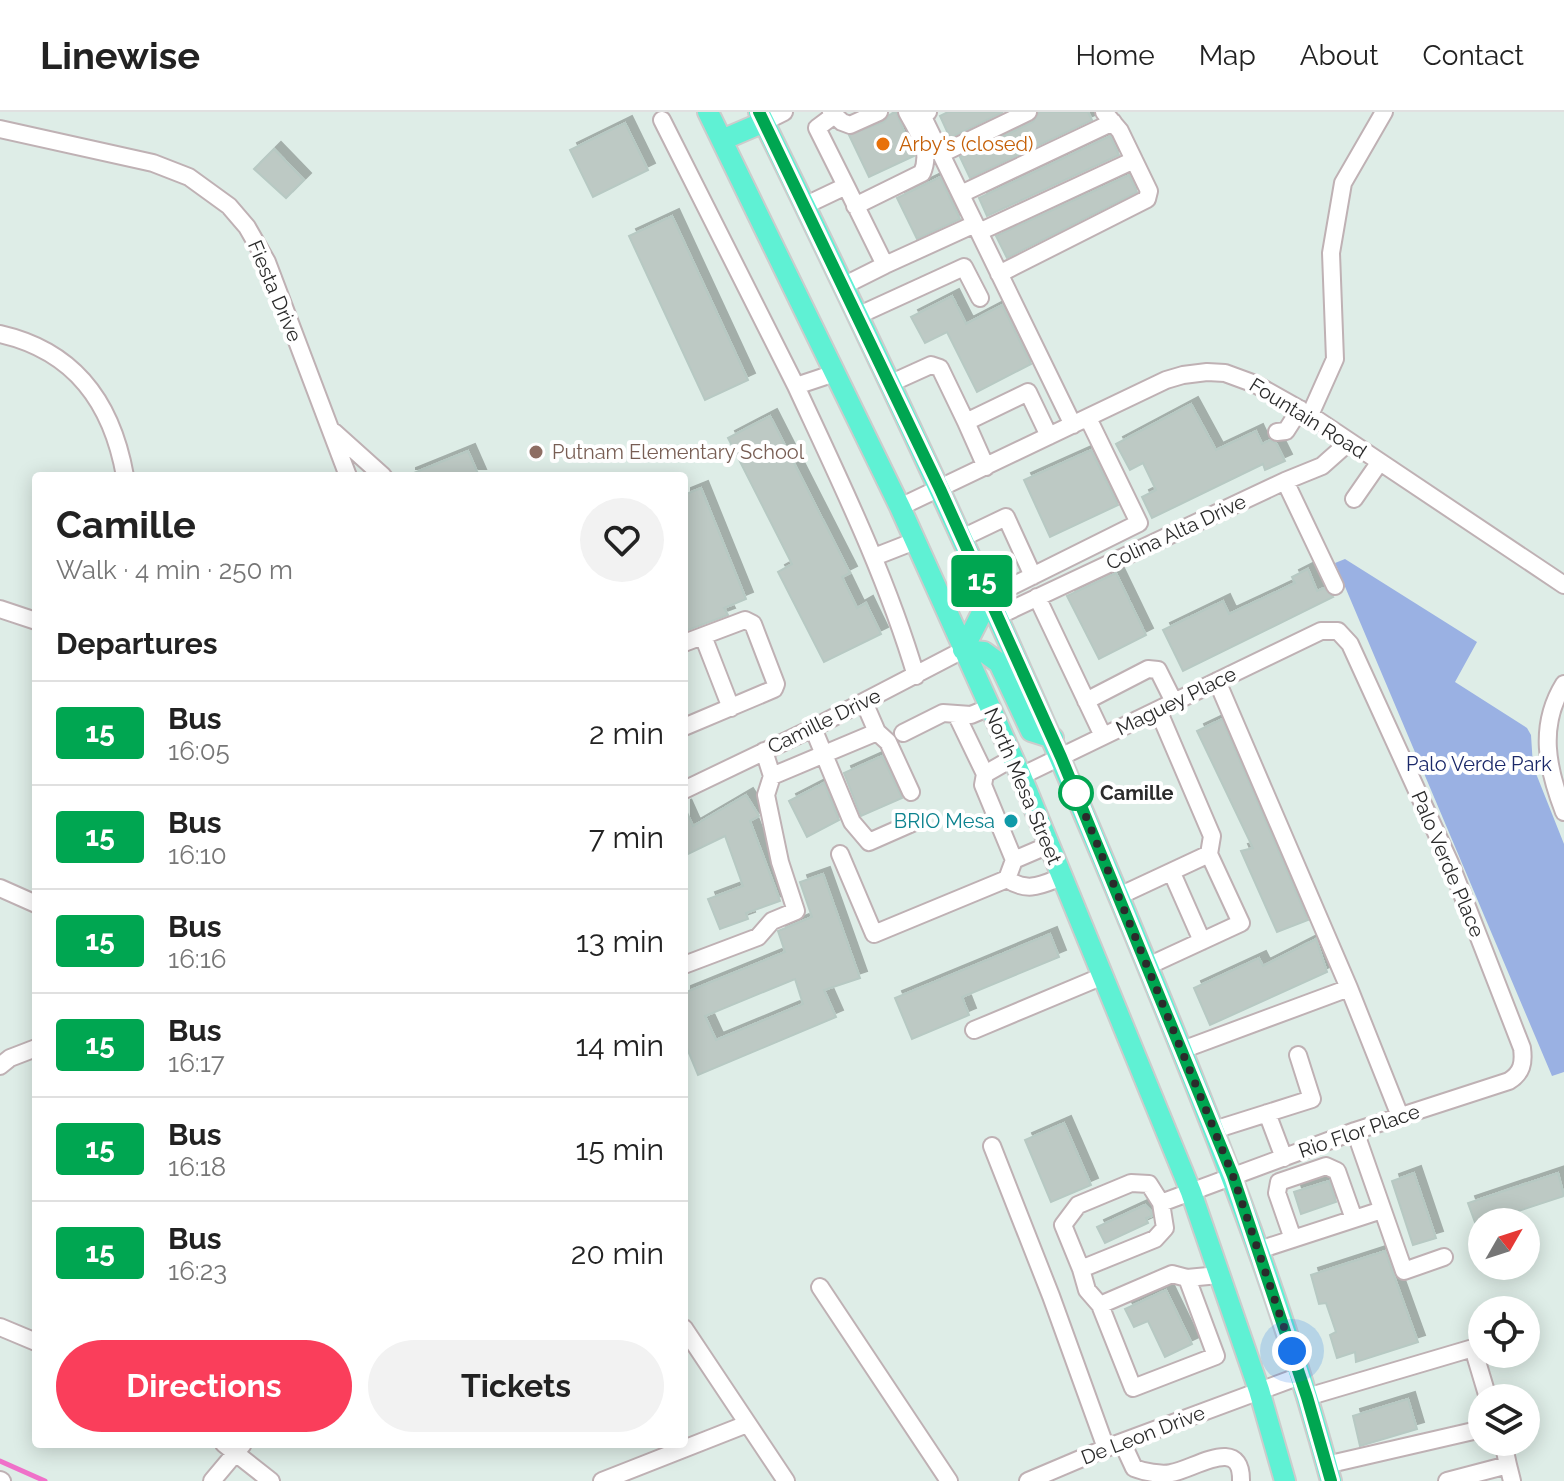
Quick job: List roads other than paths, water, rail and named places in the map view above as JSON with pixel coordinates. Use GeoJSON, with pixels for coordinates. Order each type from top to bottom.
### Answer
{"type":"FeatureCollection","features":[{"type":"Feature","properties":{"kind":"main road","name":"North Mesa Street"},"geometry":{"type":"LineString","coordinates":[[708,112],[900,507],[1017,767],[1191,1192],[1259,1390],[1285,1481]]}},
{"type":"Feature","properties":{"kind":"main road"},"geometry":{"type":"LineString","coordinates":[[722,140],[762,117],[994,606],[1057,748],[1233,1176],[1307,1397],[1328,1473]]}},
{"type":"Feature","properties":{"kind":"main road"},"geometry":{"type":"LineString","coordinates":[[994,606],[963,650],[984,652],[999,663],[1031,731],[1057,748]]}},
{"type":"Feature","properties":{"kind":"street"},"geometry":{"type":"LineString","coordinates":[[762,117],[784,112]]}},
{"type":"Feature","properties":{"kind":"street"},"geometry":{"type":"LineString","coordinates":[[879,112],[850,125],[832,114],[817,128],[885,265]]}},
{"type":"Feature","properties":{"kind":"street"},"geometry":{"type":"LineString","coordinates":[[855,206],[922,173],[927,162],[926,149],[907,112]]}},
{"type":"Feature","properties":{"kind":"street"},"geometry":{"type":"LineString","coordinates":[[928,112],[922,115],[999,274],[1139,523],[1033,576],[994,606]]}},
{"type":"Feature","properties":{"kind":"street"},"geometry":{"type":"LineString","coordinates":[[941,154],[1028,112]]}},
{"type":"Feature","properties":{"kind":"street"},"geometry":{"type":"LineString","coordinates":[[1277,432],[1286,431],[1305,412],[1335,359],[1331,253],[1343,183],[1384,112]]}},
{"type":"Feature","properties":{"kind":"street"},"geometry":{"type":"LineString","coordinates":[[961,194],[1109,117],[1120,131],[1149,191],[1142,203],[999,274]]}},
{"type":"Feature","properties":{"kind":"street"},"geometry":{"type":"LineString","coordinates":[[662,120],[796,386],[874,557],[904,633],[916,676]]}},
{"type":"Feature","properties":{"kind":"street","name":"Fiesta Drive"},"geometry":{"type":"LineString","coordinates":[[0,129],[153,163],[189,177],[229,206],[247,227],[267,262],[346,472]]}},
{"type":"Feature","properties":{"kind":"street"},"geometry":{"type":"LineString","coordinates":[[843,286],[885,265],[1134,160]]}},
{"type":"Feature","properties":{"kind":"street"},"geometry":{"type":"LineString","coordinates":[[804,206],[846,186]]}},
{"type":"Feature","properties":{"kind":"street"},"geometry":{"type":"LineString","coordinates":[[857,316],[964,267],[980,298]]}},
{"type":"Feature","properties":{"kind":"street"},"geometry":{"type":"LineString","coordinates":[[0,334],[39,345],[65,363],[89,388],[106,412],[119,442],[124,472]]}},
{"type":"Feature","properties":{"kind":"street"},"geometry":{"type":"LineString","coordinates":[[889,384],[931,365],[940,368],[986,467]]}},
{"type":"Feature","properties":{"kind":"street","name":"Fountain Road"},"geometry":{"type":"LineString","coordinates":[[900,507],[1166,380],[1207,372],[1242,378],[1305,412],[1564,585]]}},
{"type":"Feature","properties":{"kind":"street"},"geometry":{"type":"LineString","coordinates":[[796,386],[835,373]]}},
{"type":"Feature","properties":{"kind":"street"},"geometry":{"type":"LineString","coordinates":[[966,422],[1028,392],[1049,436]]}},
{"type":"Feature","properties":{"kind":"street"},"geometry":{"type":"LineString","coordinates":[[330,429],[378,472]]}},
{"type":"Feature","properties":{"kind":"street","name":"Colina Alta Drive"},"geometry":{"type":"LineString","coordinates":[[994,606],[1037,597],[1322,466],[1349,442]]}},
{"type":"Feature","properties":{"kind":"street"},"geometry":{"type":"LineString","coordinates":[[1354,499],[1379,463]]}},
{"type":"Feature","properties":{"kind":"street"},"geometry":{"type":"LineString","coordinates":[[1285,481],[1335,586]]}},
{"type":"Feature","properties":{"kind":"street"},"geometry":{"type":"LineString","coordinates":[[962,538],[1006,517],[1033,576]]}},
{"type":"Feature","properties":{"kind":"street"},"geometry":{"type":"LineString","coordinates":[[874,557],[915,541]]}},
{"type":"Feature","properties":{"kind":"street"},"geometry":{"type":"LineString","coordinates":[[1037,597],[1103,736]]}},
{"type":"Feature","properties":{"kind":"street"},"geometry":{"type":"LineString","coordinates":[[0,609],[32,620]]}},
{"type":"Feature","properties":{"kind":"street"},"geometry":{"type":"LineString","coordinates":[[688,642],[745,620],[753,624],[776,684],[774,689],[688,725]]}},
{"type":"Feature","properties":{"kind":"street","name":"Maguey Place"},"geometry":{"type":"LineString","coordinates":[[985,774],[1017,767],[1057,748],[1103,736],[1321,631],[1332,629]]}},
{"type":"Feature","properties":{"kind":"street","name":"Palo Verde Place"},"geometry":{"type":"LineString","coordinates":[[1332,629],[1343,634],[1350,644],[1450,863],[1522,1048],[1522,1067]]}},
{"type":"Feature","properties":{"kind":"street"},"geometry":{"type":"LineString","coordinates":[[703,636],[731,708]]}},
{"type":"Feature","properties":{"kind":"street","name":"Camille Drive"},"geometry":{"type":"LineString","coordinates":[[688,788],[813,728],[963,650]]}},
{"type":"Feature","properties":{"kind":"street"},"geometry":{"type":"LineString","coordinates":[[1086,701],[1148,669],[1158,670],[1174,702]]}},
{"type":"Feature","properties":{"kind":"street"},"geometry":{"type":"LineString","coordinates":[[1217,681],[1349,988],[1400,1116]]}},
{"type":"Feature","properties":{"kind":"street"},"geometry":{"type":"LineString","coordinates":[[1564,684],[1553,705],[1546,745],[1552,781],[1564,812]]}},
{"type":"Feature","properties":{"kind":"street"},"geometry":{"type":"LineString","coordinates":[[864,702],[877,732],[888,742],[911,792]]}},
{"type":"Feature","properties":{"kind":"street"},"geometry":{"type":"LineString","coordinates":[[903,733],[943,713],[971,715],[990,707]]}},
{"type":"Feature","properties":{"kind":"street"},"geometry":{"type":"LineString","coordinates":[[1148,966],[1241,923],[1209,854],[1212,836],[1158,710]]}},
{"type":"Feature","properties":{"kind":"street"},"geometry":{"type":"LineString","coordinates":[[840,854],[874,934],[1007,879],[1014,860],[983,785],[985,774],[957,716]]}},
{"type":"Feature","properties":{"kind":"street"},"geometry":{"type":"LineString","coordinates":[[813,728],[852,822],[869,842],[919,820]]}},
{"type":"Feature","properties":{"kind":"street"},"geometry":{"type":"LineString","coordinates":[[772,776],[877,732]]}},
{"type":"Feature","properties":{"kind":"street"},"geometry":{"type":"LineString","coordinates":[[688,963],[758,937],[772,921],[796,911],[780,862],[766,795],[772,776],[764,751]]}},
{"type":"Feature","properties":{"kind":"street"},"geometry":{"type":"LineString","coordinates":[[1014,860],[1049,845]]}},
{"type":"Feature","properties":{"kind":"street"},"geometry":{"type":"LineString","coordinates":[[1119,896],[1209,854]]}},
{"type":"Feature","properties":{"kind":"street"},"geometry":{"type":"LineString","coordinates":[[1172,873],[1202,941]]}},
{"type":"Feature","properties":{"kind":"street"},"geometry":{"type":"LineString","coordinates":[[1007,879],[1019,887],[1038,886],[1062,877]]}},
{"type":"Feature","properties":{"kind":"street"},"geometry":{"type":"LineString","coordinates":[[0,888],[32,902]]}},
{"type":"Feature","properties":{"kind":"street"},"geometry":{"type":"LineString","coordinates":[[974,1030],[1103,976]]}},
{"type":"Feature","properties":{"kind":"street"},"geometry":{"type":"LineString","coordinates":[[1182,1050],[1349,988]]}},
{"type":"Feature","properties":{"kind":"street"},"geometry":{"type":"LineString","coordinates":[[0,1066],[10,1058],[32,1050]]}},
{"type":"Feature","properties":{"kind":"street"},"geometry":{"type":"LineString","coordinates":[[1214,1130],[1312,1099],[1298,1055]]}},
{"type":"Feature","properties":{"kind":"street","name":"Rio Flor Place"},"geometry":{"type":"LineString","coordinates":[[1161,1203],[1355,1131],[1509,1081],[1522,1067]]}},
{"type":"Feature","properties":{"kind":"street"},"geometry":{"type":"LineString","coordinates":[[1267,1113],[1284,1158]]}},
{"type":"Feature","properties":{"kind":"street"},"geometry":{"type":"LineString","coordinates":[[1355,1131],[1404,1271],[1444,1257]]}},
{"type":"Feature","properties":{"kind":"street"},"geometry":{"type":"LineString","coordinates":[[992,1146],[1106,1448]]}},
{"type":"Feature","properties":{"kind":"street"},"geometry":{"type":"LineString","coordinates":[[1293,1239],[1277,1193],[1279,1182],[1326,1166],[1337,1171],[1354,1219]]}},
{"type":"Feature","properties":{"kind":"street"},"geometry":{"type":"LineString","coordinates":[[1081,1269],[1155,1239],[1165,1228],[1161,1203],[1149,1184],[1131,1183],[1078,1205],[1063,1225],[1087,1290],[1100,1305],[1133,1388],[1216,1356],[1187,1278]]}},
{"type":"Feature","properties":{"kind":"street"},"geometry":{"type":"LineString","coordinates":[[1259,1250],[1382,1210]]}},
{"type":"Feature","properties":{"kind":"street"},"geometry":{"type":"LineString","coordinates":[[1100,1305],[1172,1274],[1187,1278],[1219,1275]]}},
{"type":"Feature","properties":{"kind":"street"},"geometry":{"type":"LineString","coordinates":[[820,1287],[949,1481]]}},
{"type":"Feature","properties":{"kind":"street"},"geometry":{"type":"LineString","coordinates":[[0,1327],[32,1340]]}},
{"type":"Feature","properties":{"kind":"street"},"geometry":{"type":"LineString","coordinates":[[688,1334],[786,1481]]}},
{"type":"Feature","properties":{"kind":"street"},"geometry":{"type":"LineString","coordinates":[[1307,1397],[1473,1348],[1484,1384]]}},
{"type":"Feature","properties":{"kind":"street","name":"De Leon Drive"},"geometry":{"type":"LineString","coordinates":[[1028,1481],[1048,1477],[1106,1448],[1300,1376]]}},
{"type":"Feature","properties":{"kind":"street"},"geometry":{"type":"LineString","coordinates":[[688,1447],[747,1424]]}},
{"type":"Feature","properties":{"kind":"street"},"geometry":{"type":"LineString","coordinates":[[1328,1473],[1468,1433]]}},
{"type":"Feature","properties":{"kind":"street"},"geometry":{"type":"LineString","coordinates":[[1122,1442],[1134,1468],[1144,1472],[1166,1478],[1227,1456],[1236,1462],[1241,1481]]}},
{"type":"Feature","properties":{"kind":"street"},"geometry":{"type":"LineString","coordinates":[[212,1481],[233,1448]]}},
{"type":"Feature","properties":{"kind":"street"},"geometry":{"type":"LineString","coordinates":[[235,1448],[271,1481]]}},
{"type":"Feature","properties":{"kind":"street"},"geometry":{"type":"LineString","coordinates":[[602,1481],[686,1448]]}},
{"type":"Feature","properties":{"kind":"street"},"geometry":{"type":"LineString","coordinates":[[1447,1481],[1510,1473]]}},
{"type":"Feature","properties":{"kind":"waterway"},"geometry":{"type":"LineString","coordinates":[[0,1461],[45,1481]]}},
{"type":"Feature","properties":{"kind":"place","name":"Arby's (closed)"},"geometry":{"type":"Point","coordinates":[883,144]}},
{"type":"Feature","properties":{"kind":"place","name":"Putnam Elementary School"},"geometry":{"type":"Point","coordinates":[536,452]}},
{"type":"Feature","properties":{"kind":"place","name":"Camille"},"geometry":{"type":"Point","coordinates":[1076,793]}},
{"type":"Feature","properties":{"kind":"place","name":"BRIO Mesa"},"geometry":{"type":"Point","coordinates":[1011,821]}},
{"type":"Feature","properties":{"kind":"park label","name":"Palo Verde Park"},"geometry":{"type":"Point","coordinates":[1479,764]}}]}
